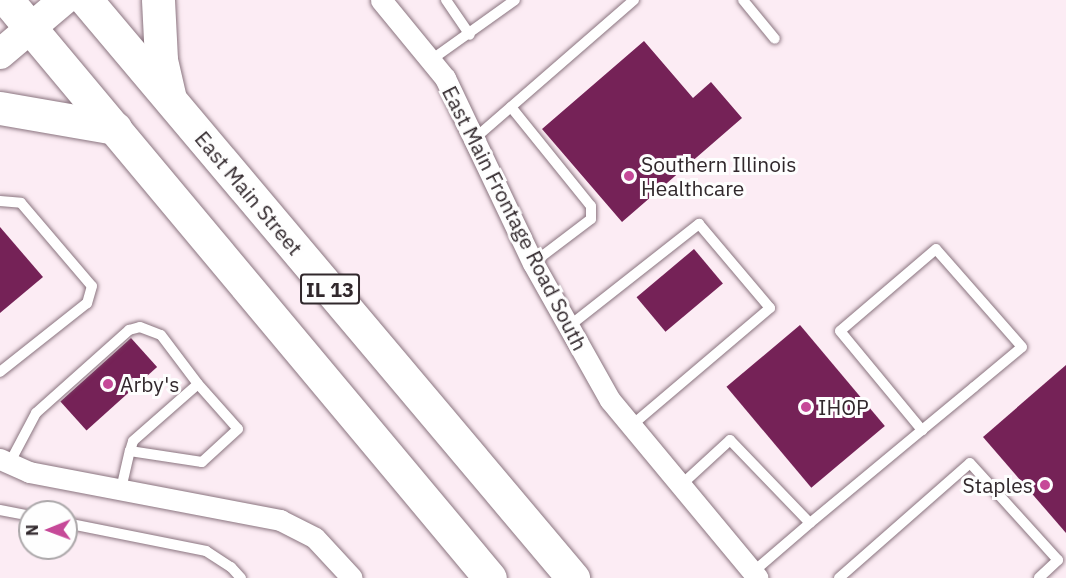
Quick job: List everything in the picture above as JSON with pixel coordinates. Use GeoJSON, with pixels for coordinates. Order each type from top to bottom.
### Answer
{"type":"FeatureCollection","features":[{"type":"Feature","properties":{"kind":"highway","name":"IL 13"},"geometry":{"type":"LineString","coordinates":[[7,0],[32,27],[490,578]]}},
{"type":"Feature","properties":{"kind":"highway","name":"East Main Street"},"geometry":{"type":"LineString","coordinates":[[86,0],[573,578]]}},
{"type":"Feature","properties":{"kind":"highway"},"geometry":{"type":"LineString","coordinates":[[158,0],[161,60],[169,98]]}},
{"type":"Feature","properties":{"kind":"highway"},"geometry":{"type":"LineString","coordinates":[[0,108],[115,128]]}},
{"type":"Feature","properties":{"kind":"street"},"geometry":{"type":"LineString","coordinates":[[0,54],[64,0]]}},
{"type":"Feature","properties":{"kind":"street","name":"East Main Frontage Road South"},"geometry":{"type":"LineString","coordinates":[[381,0],[445,78],[533,263],[610,400],[755,575]]}},
{"type":"Feature","properties":{"kind":"street"},"geometry":{"type":"LineString","coordinates":[[5,462],[29,472],[229,508],[280,520],[315,538],[352,578]]}},
{"type":"Feature","properties":{"kind":"lane"},"geometry":{"type":"LineString","coordinates":[[446,0],[470,35]]}},
{"type":"Feature","properties":{"kind":"lane"},"geometry":{"type":"LineString","coordinates":[[431,60],[470,35],[515,0]]}},
{"type":"Feature","properties":{"kind":"lane"},"geometry":{"type":"LineString","coordinates":[[474,139],[634,0]]}},
{"type":"Feature","properties":{"kind":"lane"},"geometry":{"type":"LineString","coordinates":[[743,0],[775,39]]}},
{"type":"Feature","properties":{"kind":"lane"},"geometry":{"type":"LineString","coordinates":[[511,107],[591,206],[591,219],[533,263]]}},
{"type":"Feature","properties":{"kind":"lane"},"geometry":{"type":"LineString","coordinates":[[0,201],[21,203],[92,286],[87,303],[0,372]]}},
{"type":"Feature","properties":{"kind":"lane"},"geometry":{"type":"LineString","coordinates":[[568,327],[699,224],[770,308],[631,426]]}},
{"type":"Feature","properties":{"kind":"lane"},"geometry":{"type":"LineString","coordinates":[[755,575],[810,523],[1022,347],[936,249],[840,332],[922,430]]}},
{"type":"Feature","properties":{"kind":"lane"},"geometry":{"type":"LineString","coordinates":[[5,462],[36,412],[129,330],[140,327],[161,335],[198,384],[238,429],[202,462],[130,451]]}},
{"type":"Feature","properties":{"kind":"lane"},"geometry":{"type":"LineString","coordinates":[[121,489],[133,441],[198,384]]}},
{"type":"Feature","properties":{"kind":"lane"},"geometry":{"type":"LineString","coordinates":[[680,486],[730,440],[810,523]]}},
{"type":"Feature","properties":{"kind":"lane"},"geometry":{"type":"LineString","coordinates":[[839,578],[970,463],[1058,560],[1039,578]]}},
{"type":"Feature","properties":{"kind":"lane"},"geometry":{"type":"LineString","coordinates":[[0,510],[18,514]]}},
{"type":"Feature","properties":{"kind":"lane"},"geometry":{"type":"LineString","coordinates":[[78,525],[206,551],[235,576]]}},
{"type":"Feature","properties":{"kind":"building","name":"Southern Illinois Healthcare"},"geometry":{"type":"Polygon","coordinates":[[[644,41],[693,98],[711,82],[742,118],[622,222],[542,129],[644,41]]]}},
{"type":"Feature","properties":{"kind":"building"},"geometry":{"type":"Polygon","coordinates":[[[0,227],[43,277],[0,313],[0,227]]]}},
{"type":"Feature","properties":{"kind":"building"},"geometry":{"type":"Polygon","coordinates":[[[694,249],[723,283],[665,332],[637,297],[694,249]]]}},
{"type":"Feature","properties":{"kind":"building","name":"IHOP"},"geometry":{"type":"Polygon","coordinates":[[[800,325],[885,426],[811,488],[726,387],[800,325]]]}},
{"type":"Feature","properties":{"kind":"building","name":"Arby's"},"geometry":{"type":"Polygon","coordinates":[[[131,338],[157,367],[86,431],[60,402],[131,338]]]}},
{"type":"Feature","properties":{"kind":"building","name":"Staples"},"geometry":{"type":"Polygon","coordinates":[[[1066,365],[1066,533],[983,437],[1066,365]]]}},
{"type":"Feature","properties":{"kind":"place","name":"Southern Illinois Healthcare"},"geometry":{"type":"Point","coordinates":[629,176]}},
{"type":"Feature","properties":{"kind":"place","name":"Arby's"},"geometry":{"type":"Point","coordinates":[108,384]}},
{"type":"Feature","properties":{"kind":"place","name":"IHOP"},"geometry":{"type":"Point","coordinates":[806,407]}},
{"type":"Feature","properties":{"kind":"place","name":"Staples"},"geometry":{"type":"Point","coordinates":[1045,485]}}]}
